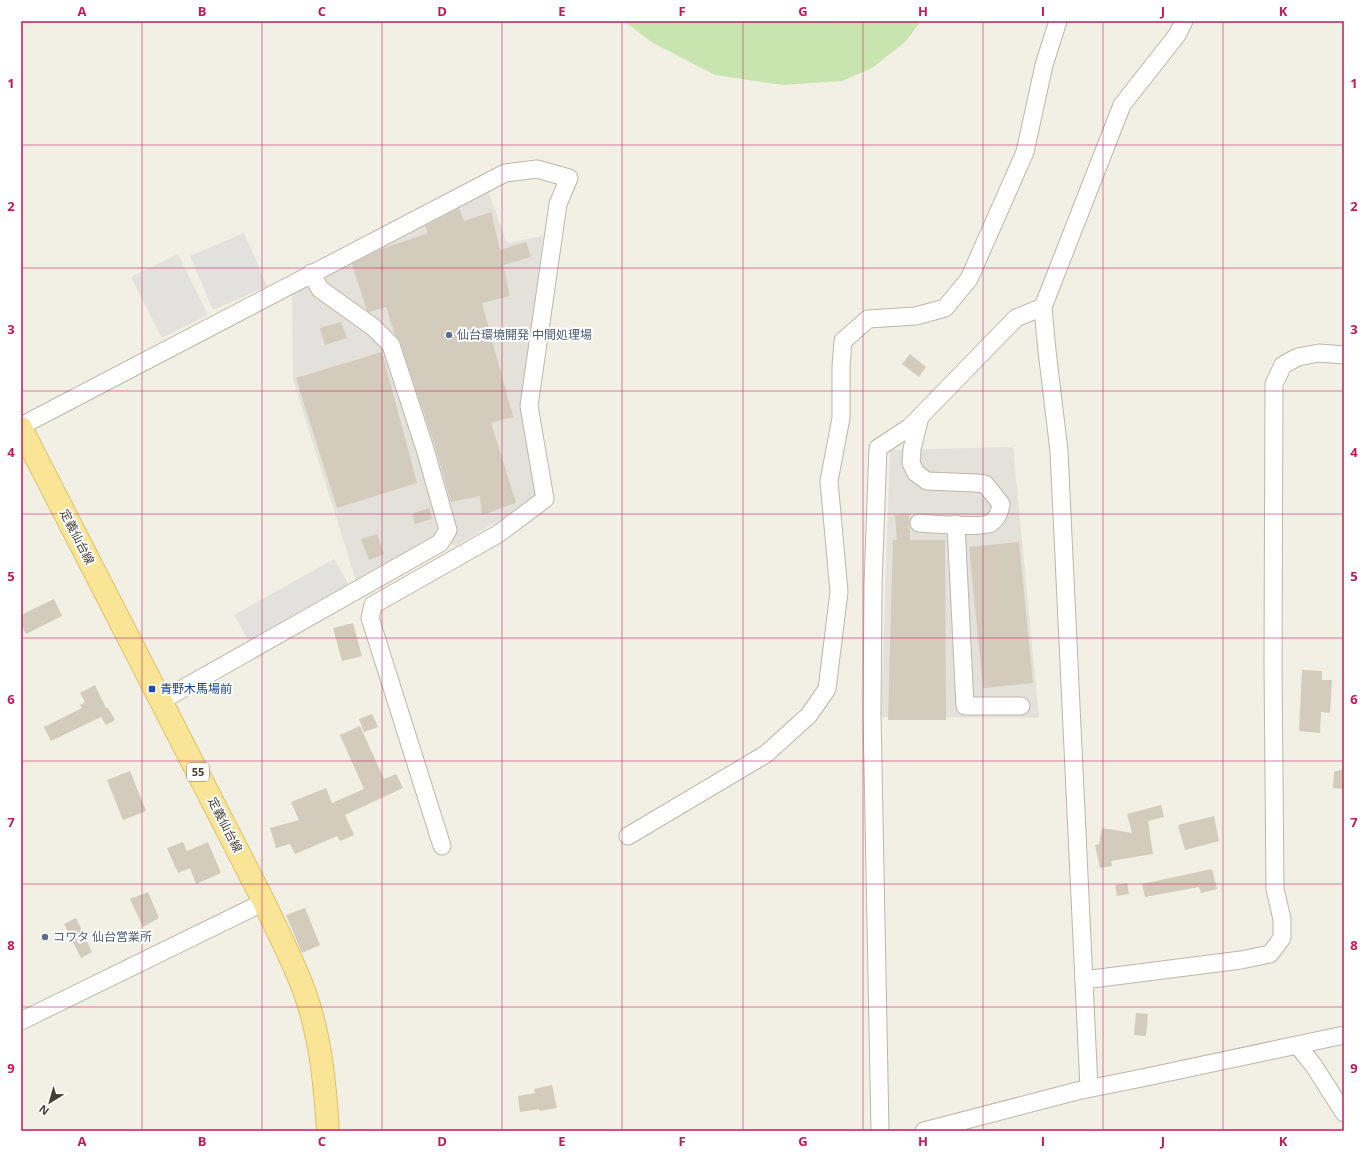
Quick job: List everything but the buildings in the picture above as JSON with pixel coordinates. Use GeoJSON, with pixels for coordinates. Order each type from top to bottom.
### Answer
{"type":"FeatureCollection","features":[{"type":"Feature","properties":{"kind":"main road","name":"定義仙台線"},"geometry":{"type":"LineString","coordinates":[[21,427],[264,902],[306,997],[321,1051],[328,1131]]}},
{"type":"Feature","properties":{"kind":"street"},"geometry":{"type":"LineString","coordinates":[[628,836],[766,754],[809,714],[827,689],[839,592],[829,481],[841,418],[843,342],[868,319],[916,316],[945,308],[969,279],[1025,152],[1044,65],[1058,21]]}},
{"type":"Feature","properties":{"kind":"street"},"geometry":{"type":"LineString","coordinates":[[1089,1088],[1059,452],[1043,307],[1122,104],[1180,28],[1168,21]]}},
{"type":"Feature","properties":{"kind":"street"},"geometry":{"type":"LineString","coordinates":[[21,427],[311,273],[505,173],[536,169],[569,178],[558,204],[529,406],[545,499],[498,534],[373,605],[370,618],[442,846]]}},
{"type":"Feature","properties":{"kind":"street"},"geometry":{"type":"LineString","coordinates":[[162,701],[440,543],[448,530],[425,449],[391,345],[373,326],[320,289],[311,273]]}},
{"type":"Feature","properties":{"kind":"street"},"geometry":{"type":"LineString","coordinates":[[880,1131],[872,714],[873,584],[878,448],[910,427],[1016,318],[1043,307]]}},
{"type":"Feature","properties":{"kind":"street"},"geometry":{"type":"LineString","coordinates":[[1084,980],[1241,960],[1270,954],[1282,938],[1282,919],[1275,889],[1273,664],[1274,384],[1283,364],[1298,357],[1319,353],[1344,355]]}},
{"type":"Feature","properties":{"kind":"street"},"geometry":{"type":"LineString","coordinates":[[919,524],[976,525],[991,523],[1000,514],[1001,504],[985,484],[926,481],[916,473],[911,463],[911,456],[920,417]]}},
{"type":"Feature","properties":{"kind":"street"},"geometry":{"type":"LineString","coordinates":[[956,524],[965,706],[1021,706]]}},
{"type":"Feature","properties":{"kind":"street"},"geometry":{"type":"LineString","coordinates":[[21,1022],[264,902]]}},
{"type":"Feature","properties":{"kind":"street"},"geometry":{"type":"LineString","coordinates":[[924,1131],[1089,1088],[1344,1036]]}},
{"type":"Feature","properties":{"kind":"street"},"geometry":{"type":"LineString","coordinates":[[1298,1046],[1314,1066],[1344,1113]]}},
{"type":"Feature","properties":{"kind":"shaded area"},"geometry":{"type":"Polygon","coordinates":[[[488,191],[507,243],[543,236],[523,404],[538,497],[456,546],[431,539],[356,581],[293,379],[292,293],[488,191]]]}},
{"type":"Feature","properties":{"kind":"shaded area"},"geometry":{"type":"Polygon","coordinates":[[[244,233],[267,286],[213,310],[190,256],[244,233]]]}},
{"type":"Feature","properties":{"kind":"shaded area"},"geometry":{"type":"Polygon","coordinates":[[[178,254],[208,315],[162,338],[131,277],[178,254]]]}},
{"type":"Feature","properties":{"kind":"shaded area"},"geometry":{"type":"Polygon","coordinates":[[[299,291],[328,308],[319,323],[327,349],[356,341],[360,355],[297,373],[299,291]]]}},
{"type":"Feature","properties":{"kind":"shaded area"},"geometry":{"type":"Polygon","coordinates":[[[1013,447],[1039,718],[881,717],[890,450],[1013,447]]]}},
{"type":"Feature","properties":{"kind":"shaded area"},"geometry":{"type":"Polygon","coordinates":[[[334,559],[350,587],[250,643],[234,615],[334,559]]]}},
{"type":"Feature","properties":{"kind":"green space"},"geometry":{"type":"Polygon","coordinates":[[[624,21],[921,21],[905,42],[872,68],[842,81],[783,85],[715,75],[653,43],[624,21]]]}},
{"type":"Feature","properties":{"kind":"place","name":"仙台環境開発 中間処理場"},"geometry":{"type":"Point","coordinates":[449,335]}},
{"type":"Feature","properties":{"kind":"place","name":"青野木馬場前"},"geometry":{"type":"Point","coordinates":[152,689]}},
{"type":"Feature","properties":{"kind":"place","name":"コワタ 仙台営業所"},"geometry":{"type":"Point","coordinates":[45,937]}}]}
